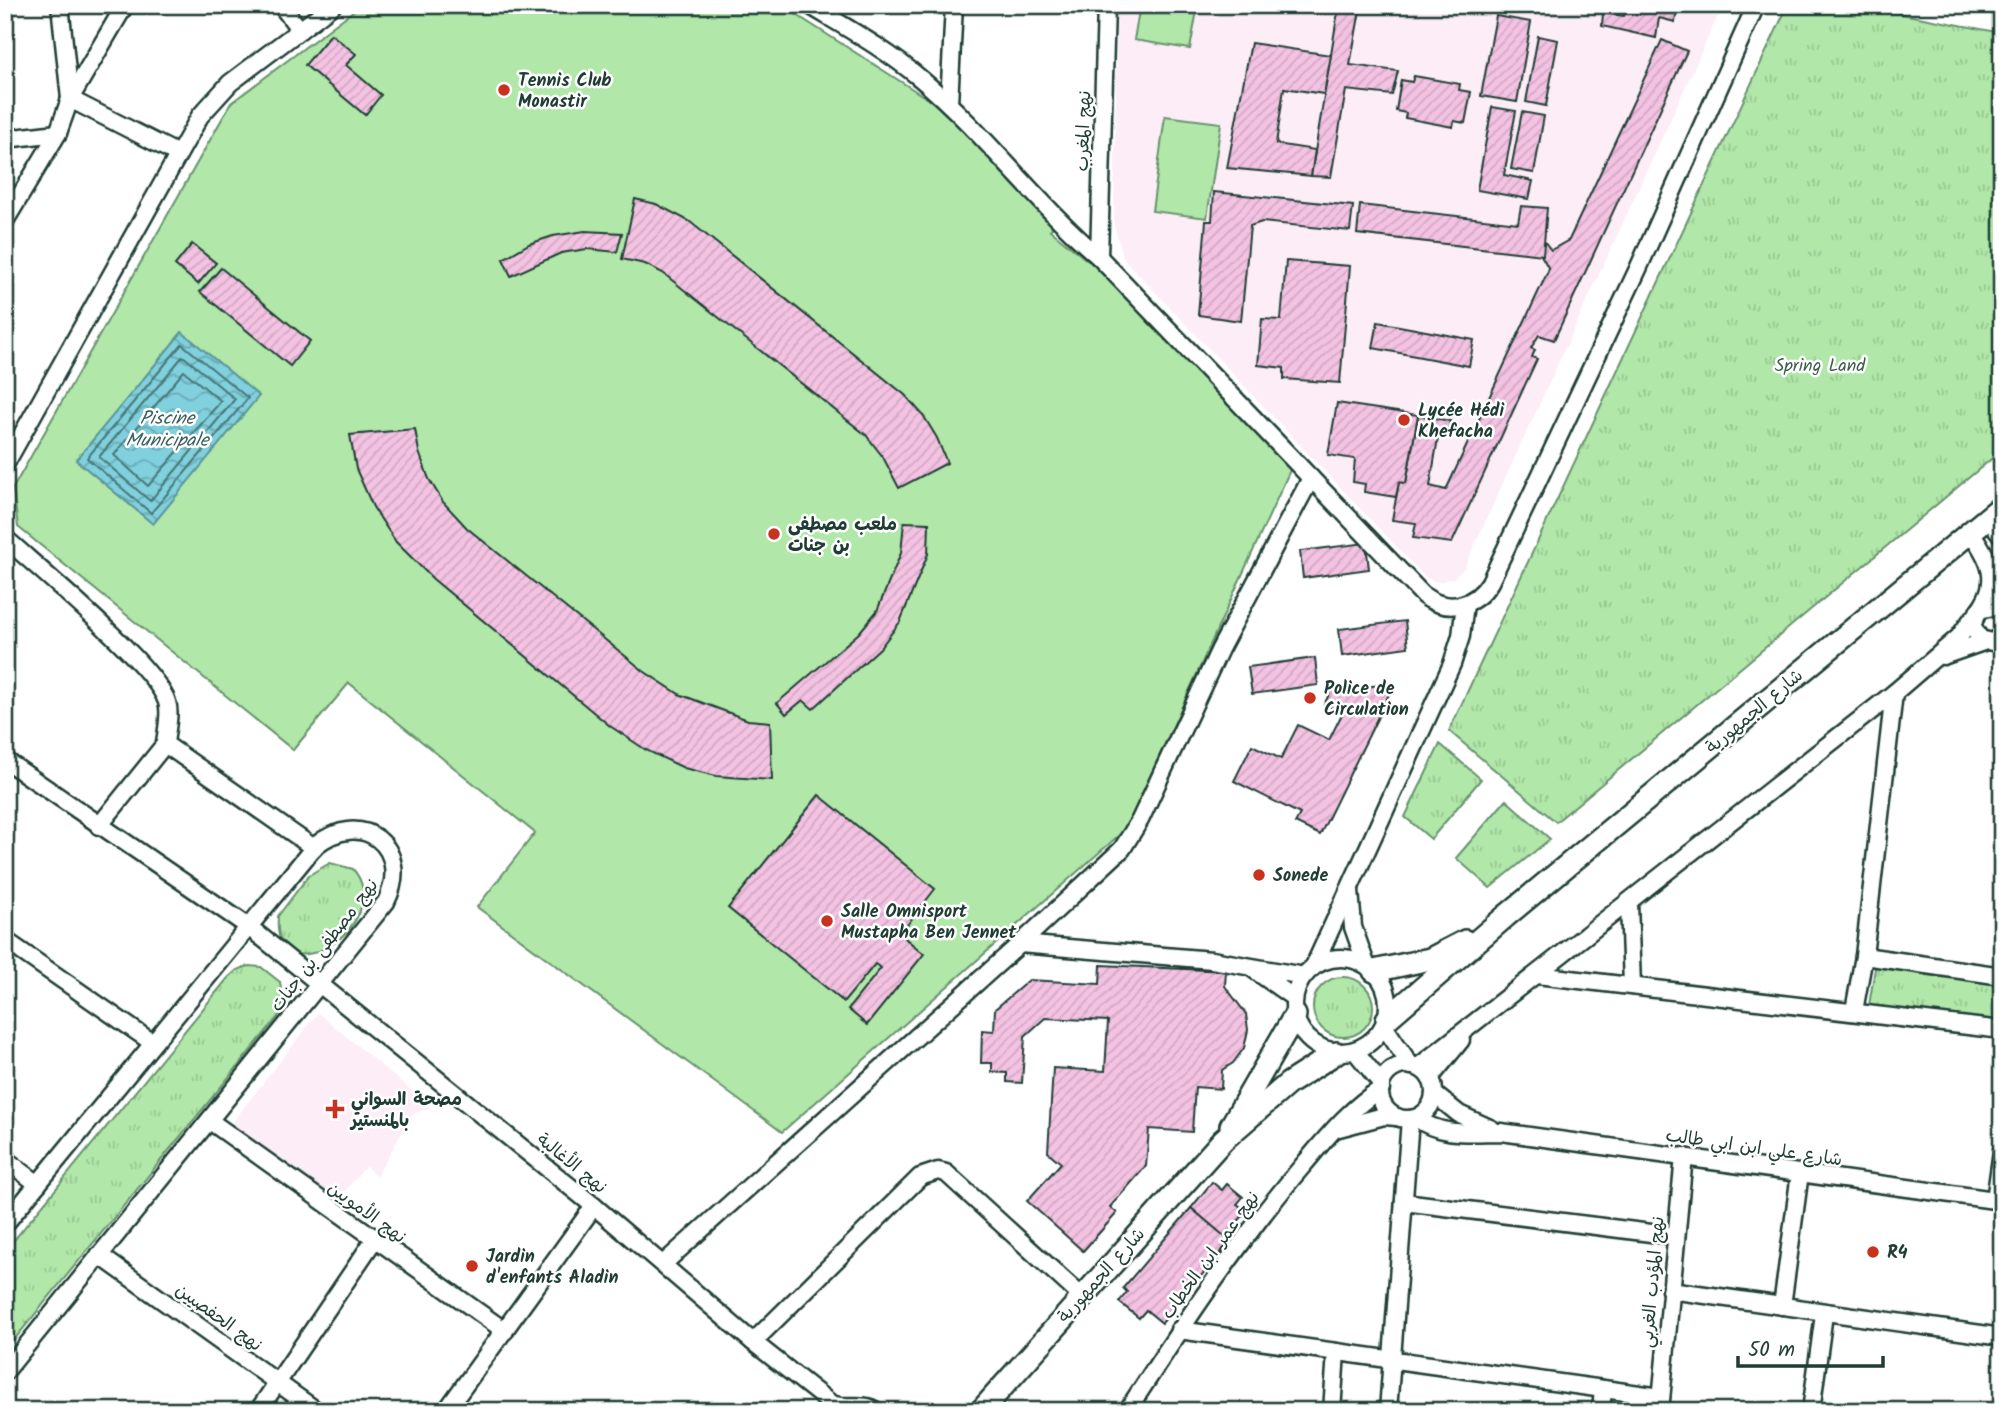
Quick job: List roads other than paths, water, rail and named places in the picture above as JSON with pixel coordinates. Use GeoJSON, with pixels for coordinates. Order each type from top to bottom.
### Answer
{"type":"FeatureCollection","features":[{"type":"Feature","properties":{"kind":"street"},"geometry":{"type":"LineString","coordinates":[[60,5],[70,99]]}},
{"type":"Feature","properties":{"kind":"street"},"geometry":{"type":"LineString","coordinates":[[5,221],[58,133],[70,99],[125,5]]}},
{"type":"Feature","properties":{"kind":"street"},"geometry":{"type":"LineString","coordinates":[[281,5],[300,30]]}},
{"type":"Feature","properties":{"kind":"street"},"geometry":{"type":"LineString","coordinates":[[5,465],[11,443],[178,154],[213,99],[333,5]]}},
{"type":"Feature","properties":{"kind":"street"},"geometry":{"type":"LineString","coordinates":[[809,5],[897,60],[949,104],[1064,227],[1099,257],[1424,596],[1443,605],[1465,604],[1482,594],[1490,582],[1639,269],[1756,5]]}},
{"type":"Feature","properties":{"kind":"street"},"geometry":{"type":"LineString","coordinates":[[949,104],[954,5]]}},
{"type":"Feature","properties":{"kind":"street","name":"نهج المغرب"},"geometry":{"type":"LineString","coordinates":[[1099,257],[1106,5]]}},
{"type":"Feature","properties":{"kind":"street"},"geometry":{"type":"LineString","coordinates":[[70,99],[178,154]]}},
{"type":"Feature","properties":{"kind":"street"},"geometry":{"type":"LineString","coordinates":[[5,139],[58,133]]}},
{"type":"Feature","properties":{"kind":"street"},"geometry":{"type":"LineString","coordinates":[[663,1264],[1020,944],[1131,837],[1220,649],[1311,478]]}},
{"type":"Feature","properties":{"kind":"street"},"geometry":{"type":"LineString","coordinates":[[1995,512],[2002,536]]}},
{"type":"Feature","properties":{"kind":"street","name":"شارع الجمهورية"},"geometry":{"type":"LineString","coordinates":[[1385,1023],[1506,916],[1995,512]]}},
{"type":"Feature","properties":{"kind":"street"},"geometry":{"type":"LineString","coordinates":[[1408,1118],[1383,1105],[1381,1086],[1391,1071],[1420,1070],[1934,660],[1987,600],[1992,570],[1989,560],[1971,532]]}},
{"type":"Feature","properties":{"kind":"street"},"geometry":{"type":"LineString","coordinates":[[5,538],[135,659],[164,693],[169,705],[165,744],[99,826]]}},
{"type":"Feature","properties":{"kind":"street"},"geometry":{"type":"LineString","coordinates":[[1295,1007],[1309,971],[1452,664],[1461,636],[1465,604]]}},
{"type":"Feature","properties":{"kind":"street"},"geometry":{"type":"LineString","coordinates":[[1976,615],[2002,605]]}},
{"type":"Feature","properties":{"kind":"street"},"geometry":{"type":"LineString","coordinates":[[1976,615],[1976,636],[1997,639]]}},
{"type":"Feature","properties":{"kind":"street"},"geometry":{"type":"LineString","coordinates":[[1934,660],[1997,639]]}},
{"type":"Feature","properties":{"kind":"street"},"geometry":{"type":"LineString","coordinates":[[1854,1011],[1864,956],[1894,693]]}},
{"type":"Feature","properties":{"kind":"street"},"geometry":{"type":"LineString","coordinates":[[165,744],[314,848]]}},
{"type":"Feature","properties":{"kind":"street","name":"نهج الأغالبة"},"geometry":{"type":"LineString","coordinates":[[5,760],[249,927],[594,1206],[753,1342],[837,1407],[868,1406],[876,1411]]}},
{"type":"Feature","properties":{"kind":"street","name":"نهج مصطفى بن جنات"},"geometry":{"type":"LineString","coordinates":[[5,1224],[314,848],[329,835],[345,829],[363,831],[384,845],[395,869],[394,886],[386,902],[5,1373]]}},
{"type":"Feature","properties":{"kind":"street"},"geometry":{"type":"LineString","coordinates":[[1346,1052],[1377,1037],[1385,1023],[1387,993],[1370,967],[1353,926],[1350,884]]}},
{"type":"Feature","properties":{"kind":"street"},"geometry":{"type":"LineString","coordinates":[[1629,903],[1632,986]]}},
{"type":"Feature","properties":{"kind":"street","name":"شارع الجمهورية"},"geometry":{"type":"LineString","coordinates":[[1370,967],[1430,959],[1506,916]]}},
{"type":"Feature","properties":{"kind":"street"},"geometry":{"type":"LineString","coordinates":[[5,940],[153,1043]]}},
{"type":"Feature","properties":{"kind":"street"},"geometry":{"type":"LineString","coordinates":[[1020,944],[1309,971],[1342,958],[1370,967]]}},
{"type":"Feature","properties":{"kind":"street"},"geometry":{"type":"LineString","coordinates":[[1864,956],[2002,976]]}},
{"type":"Feature","properties":{"kind":"street"},"geometry":{"type":"LineString","coordinates":[[1248,965],[1295,1007],[1309,1041],[1346,1052],[1381,1086]]}},
{"type":"Feature","properties":{"kind":"street"},"geometry":{"type":"LineString","coordinates":[[1537,975],[2002,1030]]}},
{"type":"Feature","properties":{"kind":"street","name":"شارع الجمهورية"},"geometry":{"type":"LineString","coordinates":[[1223,1140],[1295,1007]]}},
{"type":"Feature","properties":{"kind":"street"},"geometry":{"type":"LineString","coordinates":[[1335,1129],[1384,1116],[1408,1118],[1428,1109],[1434,1094],[1420,1070],[1385,1023]]}},
{"type":"Feature","properties":{"kind":"street","name":"شارع الجمهورية"},"geometry":{"type":"LineString","coordinates":[[981,1411],[1223,1140],[1289,1083],[1346,1052]]}},
{"type":"Feature","properties":{"kind":"street","name":"نهج عمر ابن الخطاب"},"geometry":{"type":"LineString","coordinates":[[1127,1411],[1179,1330],[1255,1222],[1352,1109],[1381,1086]]}},
{"type":"Feature","properties":{"kind":"street","name":"شارع علي ابن ابي طالب"},"geometry":{"type":"LineString","coordinates":[[1434,1094],[1471,1121],[1501,1132]]}},
{"type":"Feature","properties":{"kind":"street"},"geometry":{"type":"LineString","coordinates":[[1388,1411],[1408,1118]]}},
{"type":"Feature","properties":{"kind":"street","name":"شارع علي ابن ابي طالب"},"geometry":{"type":"LineString","coordinates":[[1408,1118],[1443,1130],[1501,1132],[1999,1201]]}},
{"type":"Feature","properties":{"kind":"street","name":"نهج الأمويين"},"geometry":{"type":"LineString","coordinates":[[210,1121],[373,1240],[505,1331]]}},
{"type":"Feature","properties":{"kind":"street"},"geometry":{"type":"LineString","coordinates":[[1999,1201],[2002,1150]]}},
{"type":"Feature","properties":{"kind":"street","name":"نهج المؤدب الغربي"},"geometry":{"type":"LineString","coordinates":[[1660,1404],[1684,1156]]}},
{"type":"Feature","properties":{"kind":"street"},"geometry":{"type":"LineString","coordinates":[[5,1159],[38,1185]]}},
{"type":"Feature","properties":{"kind":"street"},"geometry":{"type":"LineString","coordinates":[[753,1342],[920,1177],[938,1171],[946,1173],[1007,1226],[1081,1296]]}},
{"type":"Feature","properties":{"kind":"street"},"geometry":{"type":"LineString","coordinates":[[1782,1306],[1800,1172]]}},
{"type":"Feature","properties":{"kind":"street"},"geometry":{"type":"LineString","coordinates":[[1404,1202],[1675,1236]]}},
{"type":"Feature","properties":{"kind":"street"},"geometry":{"type":"LineString","coordinates":[[446,1411],[594,1206]]}},
{"type":"Feature","properties":{"kind":"street"},"geometry":{"type":"LineString","coordinates":[[258,1411],[373,1240]]}},
{"type":"Feature","properties":{"kind":"street","name":"نهج الحفصيين"},"geometry":{"type":"LineString","coordinates":[[99,1255],[317,1411]]}},
{"type":"Feature","properties":{"kind":"street"},"geometry":{"type":"LineString","coordinates":[[1670,1290],[1824,1314],[2002,1337]]}},
{"type":"Feature","properties":{"kind":"street"},"geometry":{"type":"LineString","coordinates":[[1811,1411],[1824,1314]]}},
{"type":"Feature","properties":{"kind":"street"},"geometry":{"type":"LineString","coordinates":[[1179,1330],[1603,1389],[1660,1404]]}},
{"type":"Feature","properties":{"kind":"street"},"geometry":{"type":"LineString","coordinates":[[1332,1411],[1336,1352]]}},
{"type":"Feature","properties":{"kind":"street"},"geometry":{"type":"LineString","coordinates":[[1139,1411],[1141,1389]]}},
{"type":"Feature","properties":{"kind":"street"},"geometry":{"type":"LineString","coordinates":[[1601,1411],[1603,1389]]}},
{"type":"Feature","properties":{"kind":"water","name":"Piscine Municipale"},"geometry":{"type":"Polygon","coordinates":[[[182,332],[259,396],[153,524],[76,460],[182,332]]]}},
{"type":"Feature","properties":{"kind":"place","name":"Tennis Club Monastir"},"geometry":{"type":"Point","coordinates":[504,90]}},
{"type":"Feature","properties":{"kind":"place","name":"Lycée Hédi Khefacha"},"geometry":{"type":"Point","coordinates":[1404,420]}},
{"type":"Feature","properties":{"kind":"place","name":"ملعب مصطفى بن جنات"},"geometry":{"type":"Point","coordinates":[774,534]}},
{"type":"Feature","properties":{"kind":"place","name":"Police de Circulation"},"geometry":{"type":"Point","coordinates":[1310,698]}},
{"type":"Feature","properties":{"kind":"place","name":"Sonede"},"geometry":{"type":"Point","coordinates":[1259,875]}},
{"type":"Feature","properties":{"kind":"place","name":"Salle Omnisport Mustapha Ben Jennet"},"geometry":{"type":"Point","coordinates":[827,921]}},
{"type":"Feature","properties":{"kind":"place","name":"مصحة السواني بالمنستير"},"geometry":{"type":"Point","coordinates":[335,1109]}},
{"type":"Feature","properties":{"kind":"place","name":"R4"},"geometry":{"type":"Point","coordinates":[1873,1252]}},
{"type":"Feature","properties":{"kind":"place","name":"Jardin d'enfants Aladin"},"geometry":{"type":"Point","coordinates":[472,1266]}},
{"type":"Feature","properties":{"kind":"park label","name":"Spring Land"},"geometry":{"type":"Point","coordinates":[1820,365]}}]}
